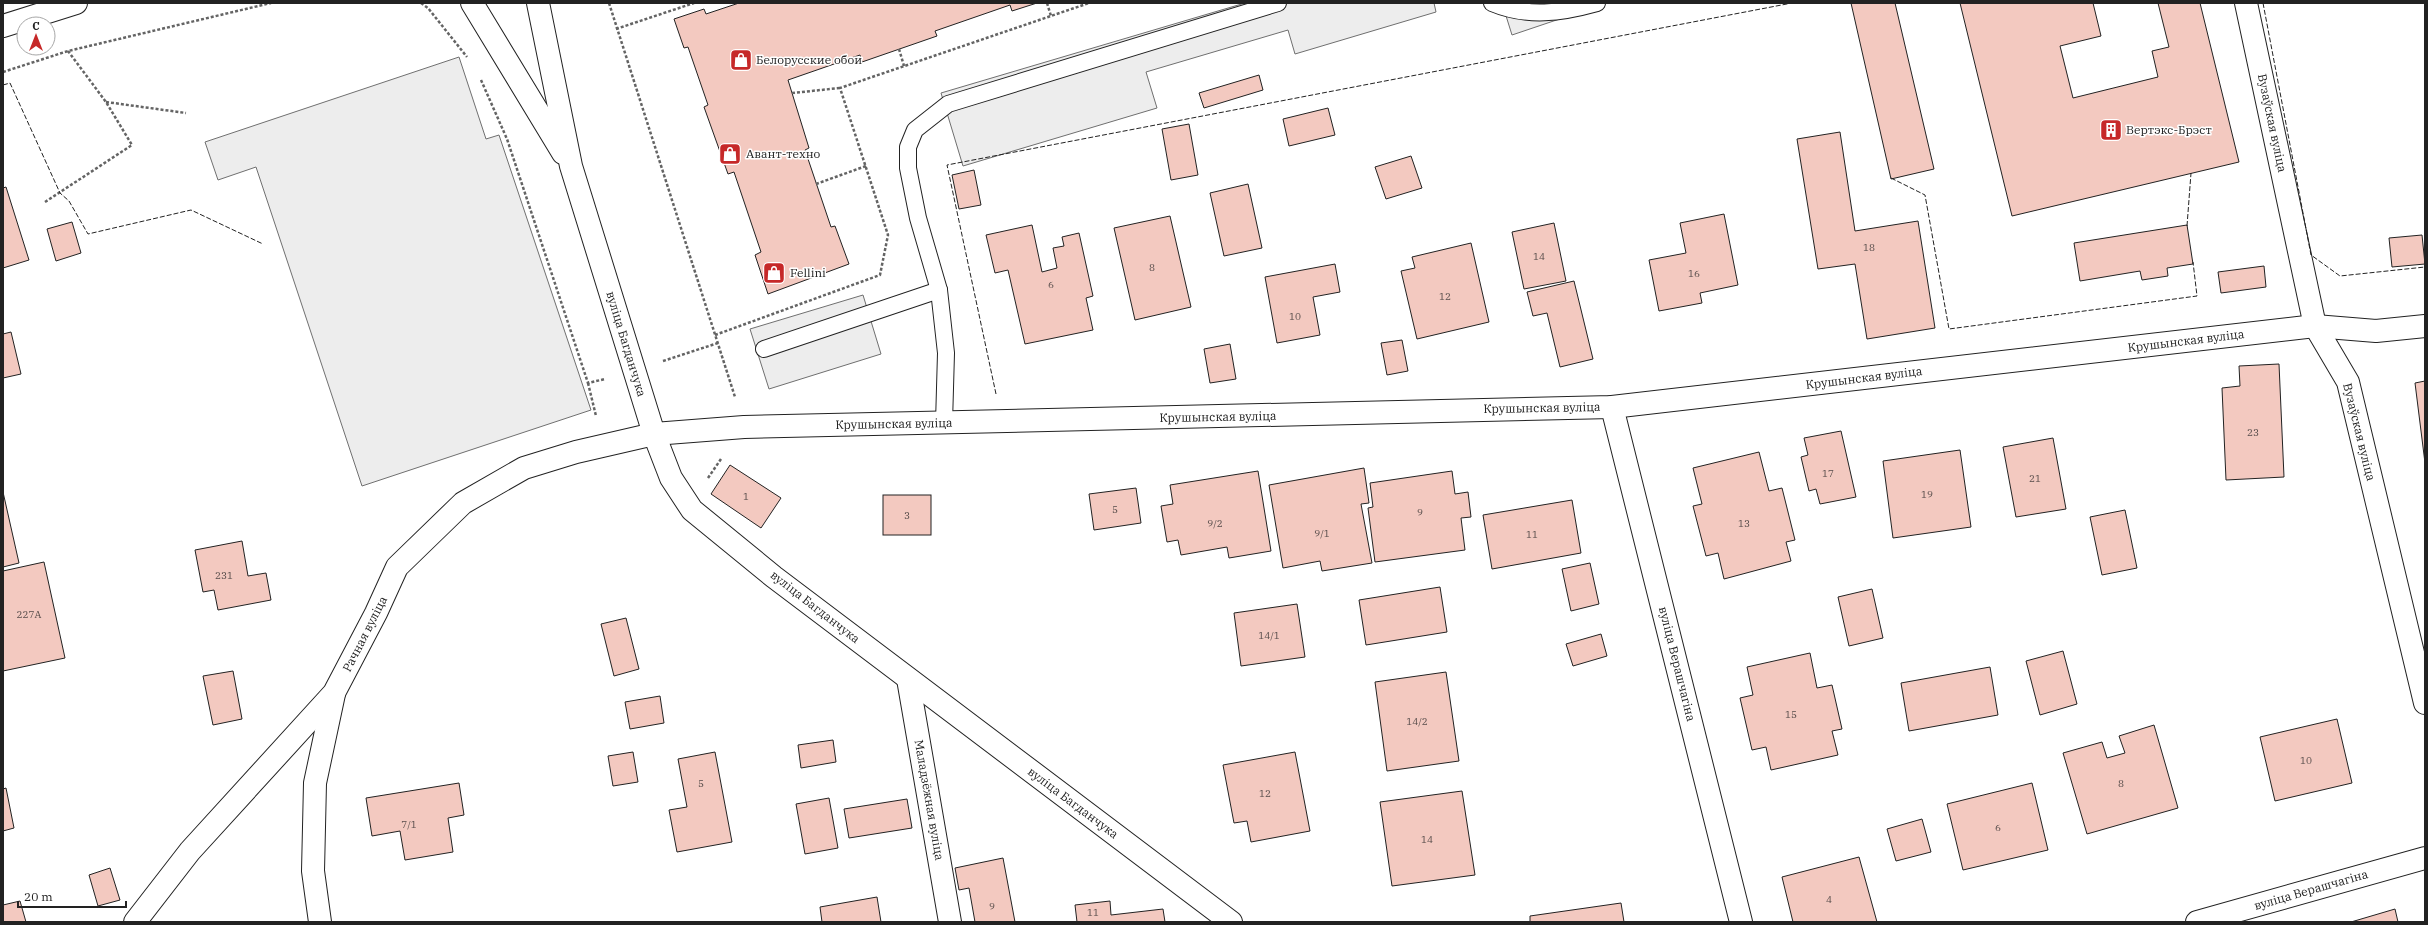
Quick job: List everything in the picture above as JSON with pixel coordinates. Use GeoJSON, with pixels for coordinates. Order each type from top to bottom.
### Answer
{"type":"FeatureCollection","features":[{"type":"Feature","properties":{"kind":"street"},"geometry":{"type":"LineString","coordinates":[[3,26],[76,3]]}},
{"type":"Feature","properties":{"kind":"street","name":"вуліца Багданчука"},"geometry":{"type":"LineString","coordinates":[[472,3],[571,166]]}},
{"type":"Feature","properties":{"kind":"street","name":"вуліца Багданчука"},"geometry":{"type":"LineString","coordinates":[[538,3],[571,166],[654,434],[671,478],[692,510],[774,577],[1231,922]]}},
{"type":"Feature","properties":{"kind":"street","name":"Вузаўская вуліца"},"geometry":{"type":"LineString","coordinates":[[2246,3],[2315,326],[2348,382],[2425,703]]}},
{"type":"Feature","properties":{"kind":"street","name":"Крушынская вуліца"},"geometry":{"type":"LineString","coordinates":[[654,434],[744,427],[944,424],[1612,407],[2315,326],[2376,331],[2425,326]]}},
{"type":"Feature","properties":{"kind":"street","name":"вуліца Верашчагіна"},"geometry":{"type":"LineString","coordinates":[[1612,407],[1741,922]]}},
{"type":"Feature","properties":{"kind":"street","name":"Рачная вуліца"},"geometry":{"type":"LineString","coordinates":[[135,922],[190,851],[334,693],[376,613],[397,567],[463,502],[524,468],[576,452],[654,434]]}},
{"type":"Feature","properties":{"kind":"street","name":"Маладзёжная вуліца"},"geometry":{"type":"LineString","coordinates":[[908,679],[950,922]]}},
{"type":"Feature","properties":{"kind":"street"},"geometry":{"type":"LineString","coordinates":[[320,922],[313,871],[315,783],[334,693]]}},
{"type":"Feature","properties":{"kind":"street","name":"вуліца Верашчагіна"},"geometry":{"type":"LineString","coordinates":[[2197,922],[2425,858]]}},
{"type":"Feature","properties":{"kind":"lane"},"geometry":{"type":"LineString","coordinates":[[944,424],[946,353],[938,290],[918,218],[908,168],[908,147],[915,130],[930,116],[948,104],[1278,3]]}},
{"type":"Feature","properties":{"kind":"lane"},"geometry":{"type":"LineString","coordinates":[[1492,3],[1530,14],[1565,12],[1598,3]]}},
{"type":"Feature","properties":{"kind":"lane"},"geometry":{"type":"LineString","coordinates":[[764,349],[938,290]]}},
{"type":"Feature","properties":{"kind":"path"},"geometry":{"type":"LineString","coordinates":[[3,72],[68,52],[271,3]]}},
{"type":"Feature","properties":{"kind":"path"},"geometry":{"type":"LineString","coordinates":[[421,3],[428,8],[470,61]]}},
{"type":"Feature","properties":{"kind":"path"},"geometry":{"type":"LineString","coordinates":[[608,3],[744,427]]}},
{"type":"Feature","properties":{"kind":"path"},"geometry":{"type":"LineString","coordinates":[[616,29],[694,3]]}},
{"type":"Feature","properties":{"kind":"path"},"geometry":{"type":"LineString","coordinates":[[1047,3],[1051,16]]}},
{"type":"Feature","properties":{"kind":"path"},"geometry":{"type":"LineString","coordinates":[[899,49],[904,66]]}},
{"type":"Feature","properties":{"kind":"path"},"geometry":{"type":"LineString","coordinates":[[45,202],[132,145],[106,102],[68,52]]}},
{"type":"Feature","properties":{"kind":"path"},"geometry":{"type":"LineString","coordinates":[[478,74],[507,139],[588,383],[718,343]]}},
{"type":"Feature","properties":{"kind":"path"},"geometry":{"type":"LineString","coordinates":[[792,93],[840,88]]}},
{"type":"Feature","properties":{"kind":"path"},"geometry":{"type":"LineString","coordinates":[[106,102],[186,113]]}},
{"type":"Feature","properties":{"kind":"path"},"geometry":{"type":"LineString","coordinates":[[816,184],[866,166]]}},
{"type":"Feature","properties":{"kind":"path"},"geometry":{"type":"LineString","coordinates":[[715,335],[880,275]]}},
{"type":"Feature","properties":{"kind":"shaded area"},"geometry":{"type":"Polygon","coordinates":[[[1245,3],[1434,3],[1436,12],[1295,54],[1288,30],[1146,72],[1157,108],[963,166],[941,93],[1245,3]]]}},
{"type":"Feature","properties":{"kind":"shaded area"},"geometry":{"type":"Polygon","coordinates":[[[1502,3],[1607,3],[1512,35],[1502,3]]]}},
{"type":"Feature","properties":{"kind":"shaded area"},"geometry":{"type":"Polygon","coordinates":[[[459,57],[486,139],[499,135],[591,410],[362,486],[256,167],[218,180],[205,142],[459,57]]]}},
{"type":"Feature","properties":{"kind":"shaded area"},"geometry":{"type":"Polygon","coordinates":[[[863,295],[881,354],[769,389],[750,329],[863,295]]]}},
{"type":"Feature","properties":{"kind":"building"},"geometry":{"type":"Polygon","coordinates":[[[739,3],[1037,3],[1012,11],[1010,5],[935,31],[937,36],[862,62],[860,55],[788,80],[809,148],[805,150],[831,227],[835,226],[849,264],[768,294],[755,255],[761,252],[734,172],[728,174],[704,107],[708,105],[688,47],[684,48],[674,19],[704,9],[706,14],[739,3]]]}},
{"type":"Feature","properties":{"kind":"building"},"geometry":{"type":"Polygon","coordinates":[[[1851,3],[1895,3],[1934,169],[1891,179],[1851,3]]]}},
{"type":"Feature","properties":{"kind":"building","name":"Вертэкс-Брэст"},"geometry":{"type":"Polygon","coordinates":[[[1960,3],[2093,3],[2101,36],[2060,46],[2073,98],[2158,77],[2152,51],[2169,47],[2158,3],[2200,3],[2239,162],[2012,216],[1960,3]]]}},
{"type":"Feature","properties":{"kind":"building"},"geometry":{"type":"Polygon","coordinates":[[[1259,75],[1263,90],[1204,108],[1199,93],[1259,75]]]}},
{"type":"Feature","properties":{"kind":"building"},"geometry":{"type":"Polygon","coordinates":[[[1328,108],[1335,135],[1289,146],[1283,119],[1328,108]]]}},
{"type":"Feature","properties":{"kind":"building"},"geometry":{"type":"Polygon","coordinates":[[[1189,124],[1198,175],[1171,180],[1162,129],[1189,124]]]}},
{"type":"Feature","properties":{"kind":"building"},"geometry":{"type":"Polygon","coordinates":[[[1840,132],[1855,231],[1918,221],[1935,328],[1867,339],[1855,264],[1818,269],[1797,139],[1840,132]]]}},
{"type":"Feature","properties":{"kind":"building"},"geometry":{"type":"Polygon","coordinates":[[[1411,156],[1422,188],[1386,199],[1375,167],[1411,156]]]}},
{"type":"Feature","properties":{"kind":"building"},"geometry":{"type":"Polygon","coordinates":[[[974,170],[981,205],[959,209],[952,175],[974,170]]]}},
{"type":"Feature","properties":{"kind":"building"},"geometry":{"type":"Polygon","coordinates":[[[1248,184],[1262,248],[1224,256],[1210,193],[1248,184]]]}},
{"type":"Feature","properties":{"kind":"building"},"geometry":{"type":"Polygon","coordinates":[[[6,187],[29,260],[3,268],[3,188],[6,187]]]}},
{"type":"Feature","properties":{"kind":"building"},"geometry":{"type":"Polygon","coordinates":[[[1724,214],[1738,285],[1700,293],[1702,303],[1659,311],[1649,260],[1686,253],[1680,223],[1724,214]]]}},
{"type":"Feature","properties":{"kind":"building"},"geometry":{"type":"Polygon","coordinates":[[[1170,216],[1191,307],[1135,320],[1114,228],[1170,216]]]}},
{"type":"Feature","properties":{"kind":"building"},"geometry":{"type":"Polygon","coordinates":[[[72,222],[81,253],[56,261],[47,229],[72,222]]]}},
{"type":"Feature","properties":{"kind":"building"},"geometry":{"type":"Polygon","coordinates":[[[1554,223],[1566,281],[1524,289],[1512,232],[1554,223]]]}},
{"type":"Feature","properties":{"kind":"building"},"geometry":{"type":"Polygon","coordinates":[[[1032,225],[1042,272],[1057,268],[1053,248],[1064,246],[1062,237],[1079,233],[1093,296],[1086,298],[1093,330],[1025,344],[1008,270],[995,273],[986,235],[1032,225]]]}},
{"type":"Feature","properties":{"kind":"building"},"geometry":{"type":"Polygon","coordinates":[[[2187,225],[2193,264],[2167,268],[2168,276],[2142,280],[2140,271],[2080,281],[2074,243],[2187,225]]]}},
{"type":"Feature","properties":{"kind":"building"},"geometry":{"type":"Polygon","coordinates":[[[2422,235],[2425,264],[2392,267],[2389,238],[2422,235]]]}},
{"type":"Feature","properties":{"kind":"building"},"geometry":{"type":"Polygon","coordinates":[[[1471,243],[1489,322],[1417,339],[1401,271],[1415,268],[1412,257],[1471,243]]]}},
{"type":"Feature","properties":{"kind":"building"},"geometry":{"type":"Polygon","coordinates":[[[1335,264],[1340,292],[1313,297],[1320,335],[1277,343],[1265,277],[1335,264]]]}},
{"type":"Feature","properties":{"kind":"building"},"geometry":{"type":"Polygon","coordinates":[[[2264,266],[2266,287],[2221,293],[2218,272],[2264,266]]]}},
{"type":"Feature","properties":{"kind":"building"},"geometry":{"type":"Polygon","coordinates":[[[1574,281],[1593,359],[1560,367],[1547,313],[1533,316],[1527,292],[1574,281]]]}},
{"type":"Feature","properties":{"kind":"building"},"geometry":{"type":"Polygon","coordinates":[[[11,332],[21,374],[3,378],[3,334],[11,332]]]}},
{"type":"Feature","properties":{"kind":"building"},"geometry":{"type":"Polygon","coordinates":[[[1402,340],[1408,371],[1387,375],[1381,343],[1402,340]]]}},
{"type":"Feature","properties":{"kind":"building"},"geometry":{"type":"Polygon","coordinates":[[[1230,344],[1236,379],[1210,383],[1204,349],[1230,344]]]}},
{"type":"Feature","properties":{"kind":"building"},"geometry":{"type":"Polygon","coordinates":[[[2279,364],[2284,477],[2226,480],[2222,388],[2240,386],[2239,366],[2279,364]]]}},
{"type":"Feature","properties":{"kind":"building"},"geometry":{"type":"Polygon","coordinates":[[[2425,381],[2425,463],[2415,383],[2425,381]]]}},
{"type":"Feature","properties":{"kind":"building"},"geometry":{"type":"Polygon","coordinates":[[[1841,431],[1856,497],[1820,504],[1816,489],[1809,491],[1801,457],[1808,455],[1804,438],[1841,431]]]}},
{"type":"Feature","properties":{"kind":"building"},"geometry":{"type":"Polygon","coordinates":[[[2053,438],[2066,509],[2016,517],[2003,447],[2053,438]]]}},
{"type":"Feature","properties":{"kind":"building"},"geometry":{"type":"Polygon","coordinates":[[[1960,450],[1971,527],[1893,538],[1883,461],[1960,450]]]}},
{"type":"Feature","properties":{"kind":"building"},"geometry":{"type":"Polygon","coordinates":[[[1759,452],[1769,491],[1782,488],[1795,540],[1786,542],[1791,561],[1724,579],[1718,553],[1706,556],[1693,506],[1702,504],[1693,468],[1759,452]]]}},
{"type":"Feature","properties":{"kind":"building"},"geometry":{"type":"Polygon","coordinates":[[[730,465],[781,498],[761,528],[711,494],[730,465]]]}},
{"type":"Feature","properties":{"kind":"building"},"geometry":{"type":"Polygon","coordinates":[[[1364,468],[1369,503],[1361,504],[1372,563],[1322,571],[1320,561],[1283,568],[1269,485],[1364,468]]]}},
{"type":"Feature","properties":{"kind":"building"},"geometry":{"type":"Polygon","coordinates":[[[1258,471],[1271,551],[1229,558],[1227,547],[1181,555],[1178,540],[1167,542],[1161,506],[1173,504],[1170,485],[1258,471]]]}},
{"type":"Feature","properties":{"kind":"building"},"geometry":{"type":"Polygon","coordinates":[[[1452,471],[1455,494],[1468,492],[1471,517],[1461,518],[1465,550],[1375,562],[1368,508],[1373,507],[1370,483],[1452,471]]]}},
{"type":"Feature","properties":{"kind":"building"},"geometry":{"type":"Polygon","coordinates":[[[1136,488],[1141,523],[1094,530],[1089,494],[1136,488]]]}},
{"type":"Feature","properties":{"kind":"building"},"geometry":{"type":"Polygon","coordinates":[[[3,492],[19,563],[3,567],[3,492]]]}},
{"type":"Feature","properties":{"kind":"building"},"geometry":{"type":"Polygon","coordinates":[[[883,495],[931,495],[931,535],[883,535],[883,495]]]}},
{"type":"Feature","properties":{"kind":"building"},"geometry":{"type":"Polygon","coordinates":[[[1572,500],[1581,553],[1492,569],[1483,515],[1572,500]]]}},
{"type":"Feature","properties":{"kind":"building"},"geometry":{"type":"Polygon","coordinates":[[[2125,510],[2137,568],[2102,575],[2090,517],[2125,510]]]}},
{"type":"Feature","properties":{"kind":"building"},"geometry":{"type":"Polygon","coordinates":[[[242,541],[248,576],[266,573],[271,600],[218,610],[214,590],[203,592],[195,550],[242,541]]]}},
{"type":"Feature","properties":{"kind":"building"},"geometry":{"type":"Polygon","coordinates":[[[44,562],[65,658],[3,671],[3,571],[44,562]]]}},
{"type":"Feature","properties":{"kind":"building"},"geometry":{"type":"Polygon","coordinates":[[[1590,563],[1599,604],[1571,611],[1562,569],[1590,563]]]}},
{"type":"Feature","properties":{"kind":"building"},"geometry":{"type":"Polygon","coordinates":[[[1440,587],[1447,632],[1366,645],[1359,600],[1440,587]]]}},
{"type":"Feature","properties":{"kind":"building"},"geometry":{"type":"Polygon","coordinates":[[[1872,589],[1883,638],[1849,646],[1838,597],[1872,589]]]}},
{"type":"Feature","properties":{"kind":"building"},"geometry":{"type":"Polygon","coordinates":[[[1297,604],[1305,657],[1241,666],[1234,613],[1297,604]]]}},
{"type":"Feature","properties":{"kind":"building"},"geometry":{"type":"Polygon","coordinates":[[[626,618],[639,669],[614,676],[601,624],[626,618]]]}},
{"type":"Feature","properties":{"kind":"building"},"geometry":{"type":"Polygon","coordinates":[[[1601,634],[1607,656],[1573,666],[1566,644],[1601,634]]]}},
{"type":"Feature","properties":{"kind":"building"},"geometry":{"type":"Polygon","coordinates":[[[2063,651],[2077,704],[2040,715],[2026,661],[2063,651]]]}},
{"type":"Feature","properties":{"kind":"building"},"geometry":{"type":"Polygon","coordinates":[[[1810,653],[1817,688],[1832,685],[1842,729],[1832,731],[1838,755],[1771,770],[1766,747],[1752,750],[1740,698],[1753,695],[1747,667],[1810,653]]]}},
{"type":"Feature","properties":{"kind":"building"},"geometry":{"type":"Polygon","coordinates":[[[1990,667],[1998,715],[1909,731],[1901,683],[1990,667]]]}},
{"type":"Feature","properties":{"kind":"building"},"geometry":{"type":"Polygon","coordinates":[[[233,671],[242,719],[213,725],[203,676],[233,671]]]}},
{"type":"Feature","properties":{"kind":"building"},"geometry":{"type":"Polygon","coordinates":[[[1446,672],[1459,761],[1387,771],[1375,682],[1446,672]]]}},
{"type":"Feature","properties":{"kind":"building"},"geometry":{"type":"Polygon","coordinates":[[[660,696],[664,723],[630,729],[625,702],[660,696]]]}},
{"type":"Feature","properties":{"kind":"building"},"geometry":{"type":"Polygon","coordinates":[[[2337,719],[2352,783],[2275,801],[2260,737],[2337,719]]]}},
{"type":"Feature","properties":{"kind":"building"},"geometry":{"type":"Polygon","coordinates":[[[2154,725],[2178,808],[2087,834],[2063,753],[2102,742],[2107,758],[2125,753],[2119,736],[2154,725]]]}},
{"type":"Feature","properties":{"kind":"building"},"geometry":{"type":"Polygon","coordinates":[[[833,740],[836,762],[801,768],[798,745],[833,740]]]}},
{"type":"Feature","properties":{"kind":"building"},"geometry":{"type":"Polygon","coordinates":[[[633,752],[638,782],[613,786],[608,756],[633,752]]]}},
{"type":"Feature","properties":{"kind":"building"},"geometry":{"type":"Polygon","coordinates":[[[715,752],[732,842],[677,852],[669,810],[687,807],[678,759],[715,752]]]}},
{"type":"Feature","properties":{"kind":"building"},"geometry":{"type":"Polygon","coordinates":[[[1295,752],[1310,831],[1251,842],[1247,821],[1234,823],[1223,765],[1295,752]]]}},
{"type":"Feature","properties":{"kind":"building"},"geometry":{"type":"Polygon","coordinates":[[[459,783],[464,815],[448,818],[453,852],[405,860],[400,831],[372,836],[366,798],[459,783]]]}},
{"type":"Feature","properties":{"kind":"building"},"geometry":{"type":"Polygon","coordinates":[[[2032,783],[2048,850],[1963,870],[1947,804],[2032,783]]]}},
{"type":"Feature","properties":{"kind":"building"},"geometry":{"type":"Polygon","coordinates":[[[6,788],[14,828],[3,831],[3,789],[6,788]]]}},
{"type":"Feature","properties":{"kind":"building"},"geometry":{"type":"Polygon","coordinates":[[[1462,791],[1475,875],[1392,886],[1380,802],[1462,791]]]}},
{"type":"Feature","properties":{"kind":"building"},"geometry":{"type":"Polygon","coordinates":[[[829,798],[838,848],[805,854],[796,804],[829,798]]]}},
{"type":"Feature","properties":{"kind":"building"},"geometry":{"type":"Polygon","coordinates":[[[907,799],[912,828],[849,838],[844,809],[907,799]]]}},
{"type":"Feature","properties":{"kind":"building"},"geometry":{"type":"Polygon","coordinates":[[[1922,819],[1931,852],[1896,861],[1887,829],[1922,819]]]}},
{"type":"Feature","properties":{"kind":"building"},"geometry":{"type":"Polygon","coordinates":[[[1859,857],[1877,922],[1793,922],[1782,877],[1859,857]]]}},
{"type":"Feature","properties":{"kind":"building"},"geometry":{"type":"Polygon","coordinates":[[[1003,858],[1015,922],[975,922],[969,888],[959,890],[955,868],[1003,858]]]}},
{"type":"Feature","properties":{"kind":"building"},"geometry":{"type":"Polygon","coordinates":[[[110,868],[120,900],[98,906],[89,875],[110,868]]]}},
{"type":"Feature","properties":{"kind":"building"},"geometry":{"type":"Polygon","coordinates":[[[877,897],[881,922],[822,922],[820,907],[877,897]]]}},
{"type":"Feature","properties":{"kind":"building"},"geometry":{"type":"Polygon","coordinates":[[[20,901],[26,922],[3,922],[3,905],[20,901]]]}},
{"type":"Feature","properties":{"kind":"building"},"geometry":{"type":"Polygon","coordinates":[[[1110,901],[1111,915],[1163,909],[1165,922],[1077,922],[1075,905],[1110,901]]]}},
{"type":"Feature","properties":{"kind":"building"},"geometry":{"type":"Polygon","coordinates":[[[1621,903],[1624,922],[1530,922],[1530,916],[1621,903]]]}},
{"type":"Feature","properties":{"kind":"building"},"geometry":{"type":"Polygon","coordinates":[[[2395,909],[2398,922],[2351,922],[2395,909]]]}},
{"type":"Feature","properties":{"kind":"fence"},"geometry":{"type":"LineString","coordinates":[[996,394],[947,165],[1792,3]]}},
{"type":"Feature","properties":{"kind":"fence"},"geometry":{"type":"LineString","coordinates":[[2263,3],[2311,255],[2340,276],[2425,267]]}},
{"type":"Feature","properties":{"kind":"fence"},"geometry":{"type":"LineString","coordinates":[[3,85],[10,83],[60,193],[69,201],[88,234],[191,210],[263,244]]}},
{"type":"Feature","properties":{"kind":"fence"},"geometry":{"type":"LineString","coordinates":[[2187,226],[2191,173]]}},
{"type":"Feature","properties":{"kind":"fence"},"geometry":{"type":"LineString","coordinates":[[1891,178],[1925,195],[1949,329],[2197,296],[2193,262]]}},
{"type":"Feature","properties":{"kind":"place","name":"Белорусские обои"},"geometry":{"type":"Point","coordinates":[741,60]}},
{"type":"Feature","properties":{"kind":"place","name":"Вертэкс-Брэст"},"geometry":{"type":"Point","coordinates":[2111,130]}},
{"type":"Feature","properties":{"kind":"place","name":"Авант-техно"},"geometry":{"type":"Point","coordinates":[730,154]}},
{"type":"Feature","properties":{"kind":"place","name":"Fellini"},"geometry":{"type":"Point","coordinates":[774,273]}}]}
